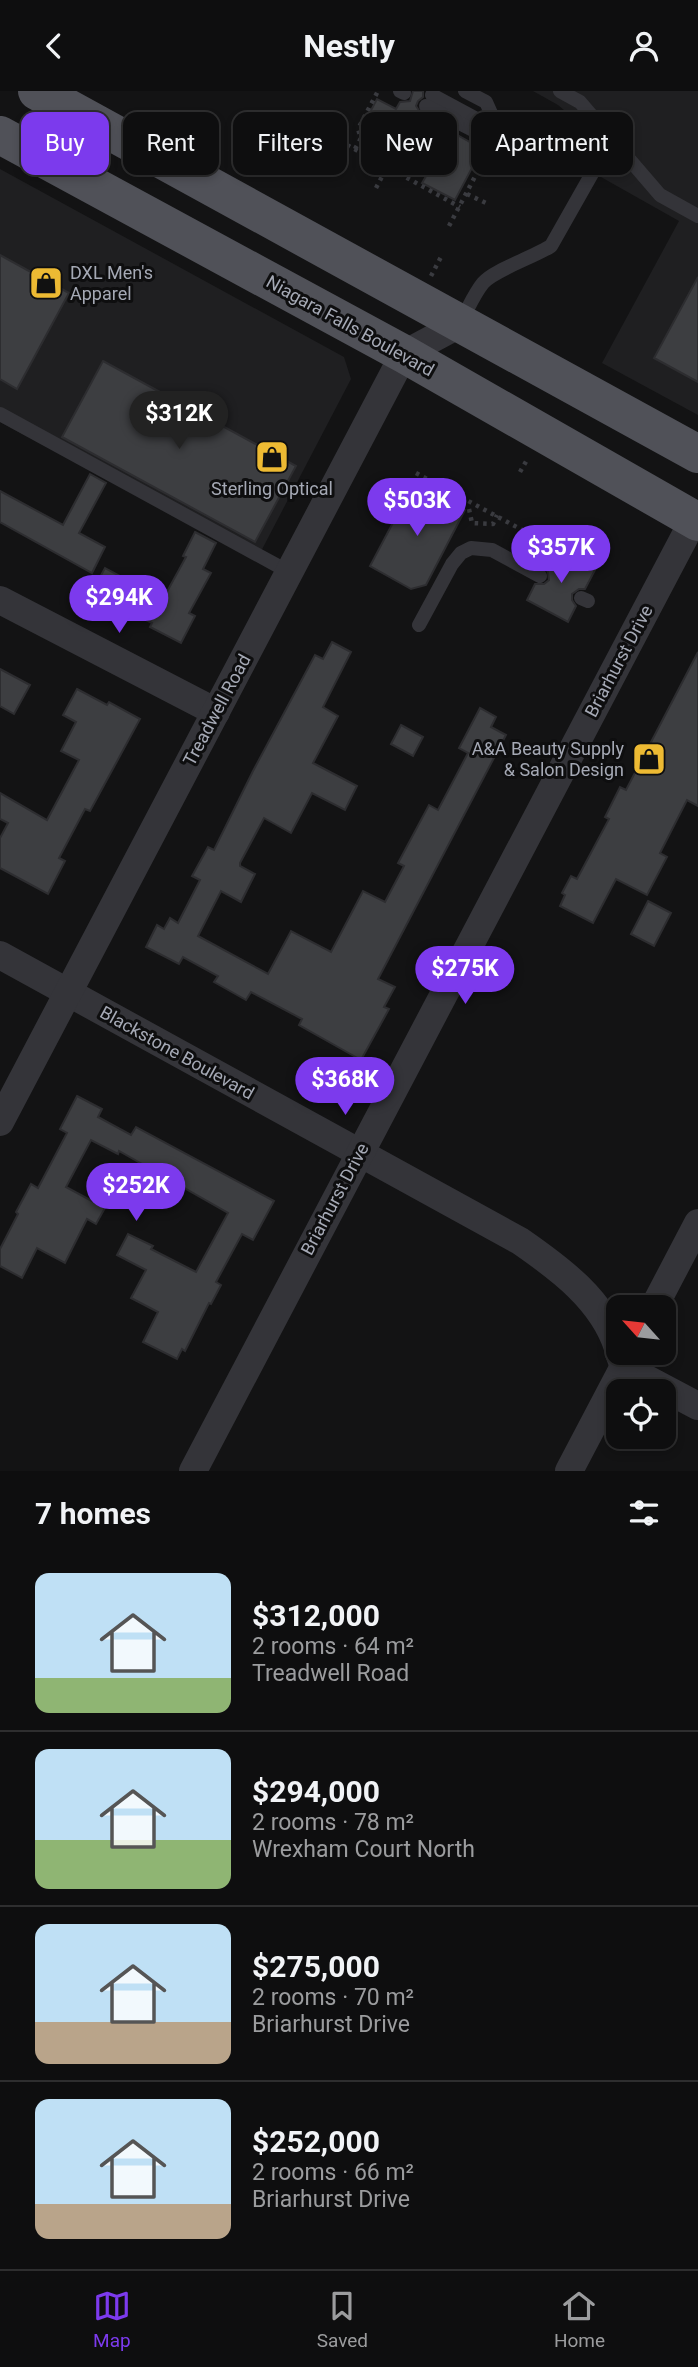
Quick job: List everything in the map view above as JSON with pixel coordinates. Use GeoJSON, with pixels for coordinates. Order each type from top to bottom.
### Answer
{"type":"FeatureCollection","features":[{"type":"Feature","properties":{"kind":"main road"},"geometry":{"type":"LineString","coordinates":[[37,91],[698,454]]}},
{"type":"Feature","properties":{"kind":"main road","name":"Niagara Falls Boulevard"},"geometry":{"type":"LineString","coordinates":[[0,135],[404,354],[696,520]]}},
{"type":"Feature","properties":{"kind":"street"},"geometry":{"type":"LineString","coordinates":[[404,354],[460,324]]}},
{"type":"Feature","properties":{"kind":"street","name":"Treadwell Road"},"geometry":{"type":"LineString","coordinates":[[0,1122],[404,354]]}},
{"type":"Feature","properties":{"kind":"street","name":"Briarhurst Drive"},"geometry":{"type":"LineString","coordinates":[[193,1471],[696,520]]}},
{"type":"Feature","properties":{"kind":"street"},"geometry":{"type":"LineString","coordinates":[[0,600],[216,712]]}},
{"type":"Feature","properties":{"kind":"street","name":"Blackstone Boulevard"},"geometry":{"type":"LineString","coordinates":[[0,955],[520,1241],[552,1264],[582,1291],[606,1323]]}},
{"type":"Feature","properties":{"kind":"street"},"geometry":{"type":"LineString","coordinates":[[660,1295],[698,1223]]}},
{"type":"Feature","properties":{"kind":"street"},"geometry":{"type":"LineString","coordinates":[[569,1471],[618,1365]]}},
{"type":"Feature","properties":{"kind":"street"},"geometry":{"type":"LineString","coordinates":[[638,1365],[698,1406]]}},
{"type":"Feature","properties":{"kind":"lane"},"geometry":{"type":"LineString","coordinates":[[466,91],[486,102],[490,112]]}},
{"type":"Feature","properties":{"kind":"lane"},"geometry":{"type":"LineString","coordinates":[[561,91],[580,102],[588,112]]}},
{"type":"Feature","properties":{"kind":"lane"},"geometry":{"type":"LineString","coordinates":[[429,100],[471,119]]}},
{"type":"Feature","properties":{"kind":"lane"},"geometry":{"type":"LineString","coordinates":[[633,165],[660,195],[698,216]]}},
{"type":"Feature","properties":{"kind":"lane"},"geometry":{"type":"LineString","coordinates":[[460,324],[484,282],[551,246],[591,175]]}},
{"type":"Feature","properties":{"kind":"lane"},"geometry":{"type":"LineString","coordinates":[[0,414],[289,572]]}},
{"type":"Feature","properties":{"kind":"lane"},"geometry":{"type":"LineString","coordinates":[[419,625],[452,564],[461,553],[471,548],[492,550],[540,576]]}},
{"type":"Feature","properties":{"kind":"path"},"geometry":{"type":"LineString","coordinates":[[355,149],[361,138],[358,129],[378,91]]}},
{"type":"Feature","properties":{"kind":"path"},"geometry":{"type":"LineString","coordinates":[[347,145],[361,152]]}},
{"type":"Feature","properties":{"kind":"path"},"geometry":{"type":"LineString","coordinates":[[376,188],[383,175]]}},
{"type":"Feature","properties":{"kind":"path"},"geometry":{"type":"LineString","coordinates":[[404,175],[460,207]]}},
{"type":"Feature","properties":{"kind":"path"},"geometry":{"type":"LineString","coordinates":[[449,226],[477,175]]}},
{"type":"Feature","properties":{"kind":"path"},"geometry":{"type":"LineString","coordinates":[[467,194],[488,204]]}},
{"type":"Feature","properties":{"kind":"path"},"geometry":{"type":"LineString","coordinates":[[430,276],[442,255]]}},
{"type":"Feature","properties":{"kind":"path"},"geometry":{"type":"LineString","coordinates":[[520,472],[531,452]]}},
{"type":"Feature","properties":{"kind":"path"},"geometry":{"type":"LineString","coordinates":[[416,473],[595,569]]}},
{"type":"Feature","properties":{"kind":"path"},"geometry":{"type":"LineString","coordinates":[[475,505],[468,509],[472,523],[493,524],[497,516]]}},
{"type":"Feature","properties":{"kind":"shaded area"},"geometry":{"type":"Polygon","coordinates":[[[533,91],[698,91],[698,415],[602,363],[679,221],[597,175],[633,175],[633,112],[566,112],[533,91]]]}},
{"type":"Feature","properties":{"kind":"shaded area"},"geometry":{"type":"Polygon","coordinates":[[[0,169],[344,357],[351,379],[257,559],[0,422],[0,169]]]}},
{"type":"Feature","properties":{"kind":"building"},"geometry":{"type":"Polygon","coordinates":[[[413,91],[423,91],[423,97],[416,106],[420,112],[370,112],[377,99],[396,109],[400,102],[410,101],[413,91]]]}},
{"type":"Feature","properties":{"kind":"building"},"geometry":{"type":"Polygon","coordinates":[[[457,135],[471,143],[471,170],[455,200],[422,183],[427,175],[457,175],[457,135]]]}},
{"type":"Feature","properties":{"kind":"building"},"geometry":{"type":"Polygon","coordinates":[[[0,255],[69,293],[17,389],[0,379],[0,255]]]}},
{"type":"Feature","properties":{"kind":"building"},"geometry":{"type":"Polygon","coordinates":[[[698,277],[698,382],[654,358],[698,277]]]}},
{"type":"Feature","properties":{"kind":"building"},"geometry":{"type":"Polygon","coordinates":[[[103,361],[296,466],[255,542],[62,437],[103,361]]]}},
{"type":"Feature","properties":{"kind":"building"},"geometry":{"type":"Polygon","coordinates":[[[90,474],[106,483],[79,533],[105,547],[92,573],[0,522],[0,491],[63,525],[90,474]]]}},
{"type":"Feature","properties":{"kind":"building"},"geometry":{"type":"Polygon","coordinates":[[[414,483],[465,510],[426,585],[411,589],[370,566],[414,483]]]}},
{"type":"Feature","properties":{"kind":"building"},"geometry":{"type":"Polygon","coordinates":[[[195,532],[216,543],[203,569],[211,573],[189,613],[195,616],[181,643],[150,627],[152,623],[142,618],[144,614],[94,588],[105,568],[163,599],[186,557],[183,556],[195,532]]]}},
{"type":"Feature","properties":{"kind":"building"},"geometry":{"type":"Polygon","coordinates":[[[554,549],[595,570],[585,589],[579,589],[572,594],[576,606],[568,622],[527,600],[535,584],[544,584],[549,580],[544,567],[554,549]]]}},
{"type":"Feature","properties":{"kind":"building"},"geometry":{"type":"Polygon","coordinates":[[[332,642],[351,652],[323,707],[338,716],[313,763],[357,786],[345,810],[312,793],[291,833],[264,818],[240,863],[240,866],[255,874],[241,902],[221,891],[198,936],[268,974],[291,931],[331,952],[363,891],[385,902],[404,866],[398,863],[429,805],[438,810],[468,753],[459,748],[480,708],[496,717],[491,727],[506,735],[378,979],[395,987],[384,1007],[389,1009],[361,1060],[299,1025],[302,1019],[251,992],[246,1000],[214,982],[218,976],[183,957],[179,964],[146,947],[157,925],[164,929],[170,918],[178,923],[200,880],[192,876],[208,847],[214,850],[315,655],[323,659],[332,642]]]}},
{"type":"Feature","properties":{"kind":"building"},"geometry":{"type":"Polygon","coordinates":[[[698,652],[698,806],[687,800],[660,853],[667,857],[647,895],[616,879],[593,923],[560,906],[565,895],[562,893],[571,876],[577,879],[609,819],[605,817],[620,787],[626,790],[698,652]]]}},
{"type":"Feature","properties":{"kind":"building"},"geometry":{"type":"Polygon","coordinates":[[[0,669],[30,685],[14,714],[0,706],[0,669]]]}},
{"type":"Feature","properties":{"kind":"building"},"geometry":{"type":"Polygon","coordinates":[[[77,689],[140,719],[90,811],[85,809],[59,858],[65,861],[48,894],[0,868],[0,838],[8,823],[0,819],[0,793],[47,820],[79,760],[61,751],[76,722],[63,715],[77,689]]]}},
{"type":"Feature","properties":{"kind":"building"},"geometry":{"type":"Polygon","coordinates":[[[401,725],[423,737],[413,756],[391,744],[401,725]]]}},
{"type":"Feature","properties":{"kind":"building"},"geometry":{"type":"Polygon","coordinates":[[[648,901],[671,913],[654,946],[631,934],[648,901]]]}},
{"type":"Feature","properties":{"kind":"building"},"geometry":{"type":"Polygon","coordinates":[[[77,1096],[102,1109],[98,1117],[131,1135],[136,1127],[274,1201],[253,1240],[242,1234],[216,1282],[221,1285],[185,1351],[182,1349],[177,1359],[143,1342],[158,1312],[131,1298],[146,1270],[117,1255],[128,1234],[196,1272],[228,1213],[119,1151],[118,1154],[91,1140],[66,1187],[105,1208],[96,1224],[87,1219],[65,1263],[37,1248],[22,1278],[0,1266],[0,1249],[18,1214],[16,1212],[31,1184],[38,1188],[67,1133],[60,1129],[77,1096]]]}},
{"type":"Feature","properties":{"kind":"place","name":"DXL Men's Apparel"},"geometry":{"type":"Point","coordinates":[46,283]}},
{"type":"Feature","properties":{"kind":"place","name":"Sterling Optical"},"geometry":{"type":"Point","coordinates":[272,457]}},
{"type":"Feature","properties":{"kind":"place","name":"A&A Beauty Supply & Salon Design"},"geometry":{"type":"Point","coordinates":[649,759]}}]}
